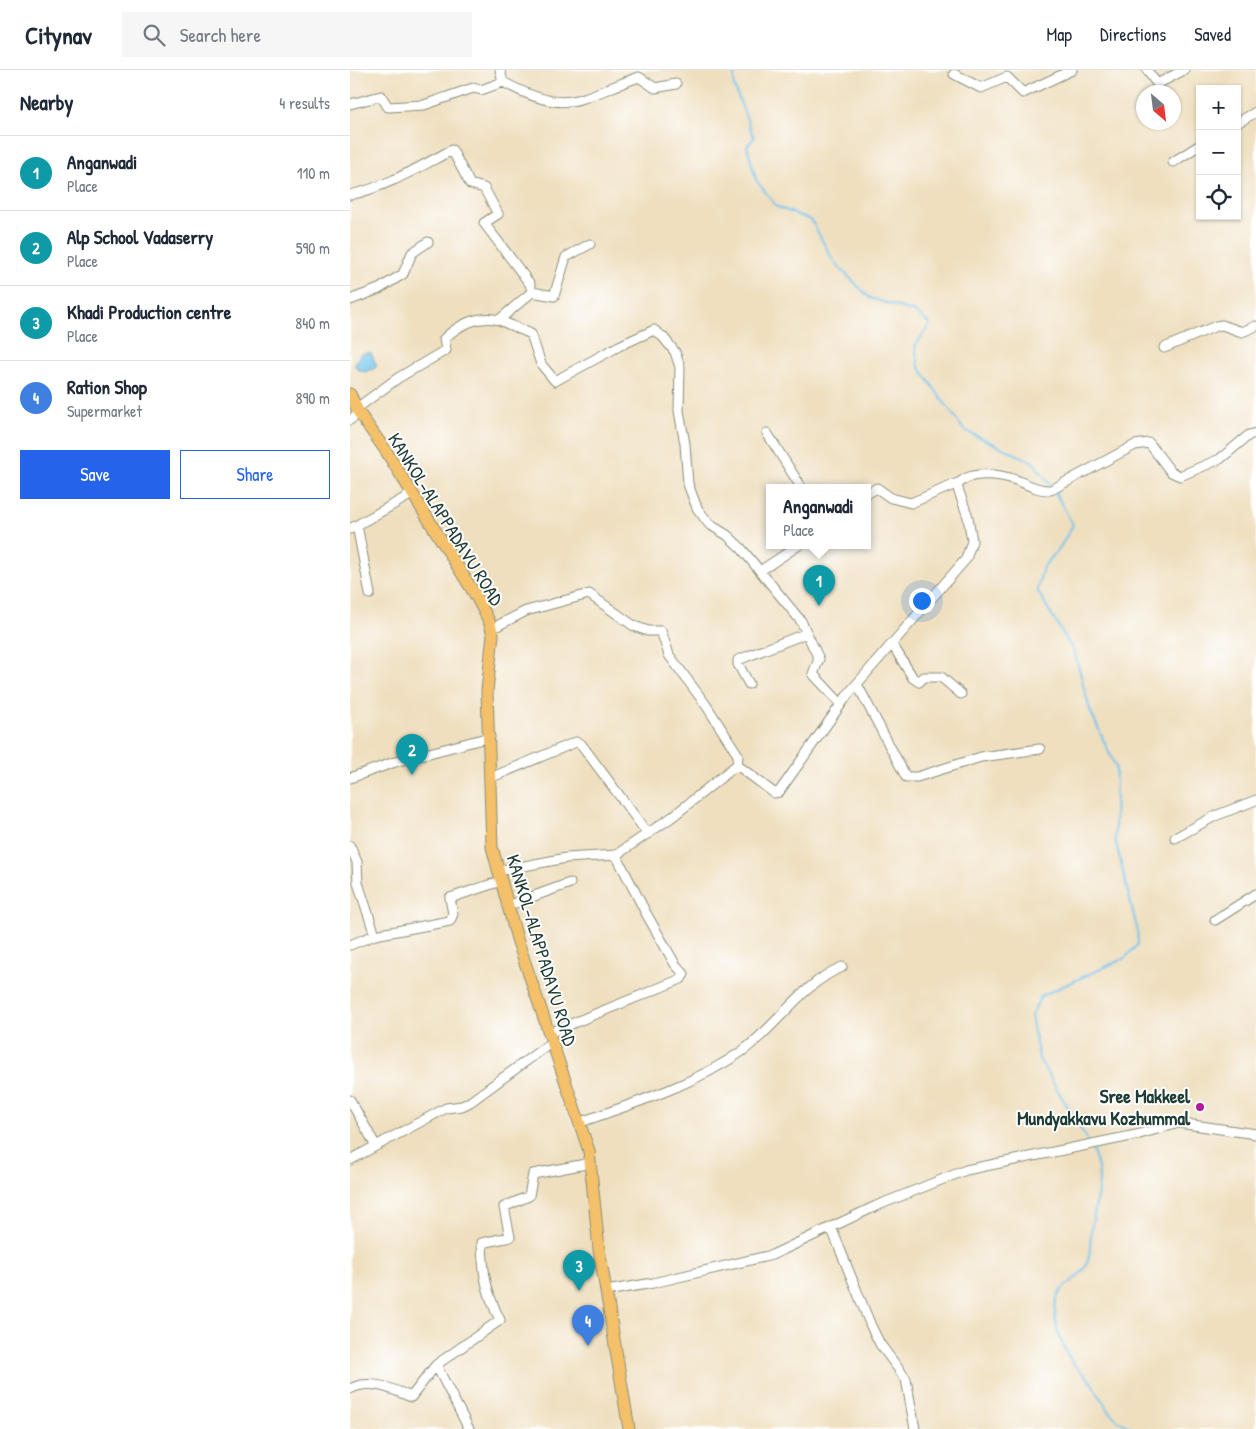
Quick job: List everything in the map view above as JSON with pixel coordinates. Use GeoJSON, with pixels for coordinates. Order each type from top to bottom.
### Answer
{"type":"FeatureCollection","features":[{"type":"Feature","properties":{"kind":"main road","name":"KANKOL-ALAPPADAVU ROAD"},"geometry":{"type":"LineString","coordinates":[[350,394],[355,414],[386,451],[476,596],[493,634],[487,691],[490,736],[492,847],[507,906],[580,1122],[591,1164],[599,1249],[629,1429]]}},
{"type":"Feature","properties":{"kind":"street"},"geometry":{"type":"LineString","coordinates":[[500,70],[503,82],[525,94],[547,101],[564,103],[584,99],[639,77],[655,88],[676,84]]}},
{"type":"Feature","properties":{"kind":"street"},"geometry":{"type":"LineString","coordinates":[[954,74],[981,88],[1007,77],[1023,93],[1072,70]]}},
{"type":"Feature","properties":{"kind":"street"},"geometry":{"type":"LineString","coordinates":[[1147,70],[1157,84],[1184,70]]}},
{"type":"Feature","properties":{"kind":"street"},"geometry":{"type":"LineString","coordinates":[[350,104],[381,96],[388,107],[424,105],[473,88],[481,90],[503,82]]}},
{"type":"Feature","properties":{"kind":"street"},"geometry":{"type":"LineString","coordinates":[[1241,121],[1256,112]]}},
{"type":"Feature","properties":{"kind":"street"},"geometry":{"type":"LineString","coordinates":[[1173,162],[1196,148]]}},
{"type":"Feature","properties":{"kind":"street"},"geometry":{"type":"LineString","coordinates":[[350,195],[363,192],[403,175],[452,150],[470,184],[484,188],[498,214],[484,223],[530,284],[532,292]]}},
{"type":"Feature","properties":{"kind":"street"},"geometry":{"type":"LineString","coordinates":[[350,300],[379,289],[397,279],[403,274],[412,253],[428,242]]}},
{"type":"Feature","properties":{"kind":"street"},"geometry":{"type":"LineString","coordinates":[[532,292],[554,296],[566,257],[590,244]]}},
{"type":"Feature","properties":{"kind":"street"},"geometry":{"type":"LineString","coordinates":[[500,320],[532,292]]}},
{"type":"Feature","properties":{"kind":"street"},"geometry":{"type":"LineString","coordinates":[[355,414],[398,378],[446,350],[444,339],[451,332],[485,317],[500,320],[531,334],[542,364],[555,381],[611,350],[654,330],[663,337],[674,352],[680,367],[679,411],[685,444],[688,484],[697,508],[709,524],[728,535],[802,621],[819,658],[813,674],[841,704]]}},
{"type":"Feature","properties":{"kind":"street"},"geometry":{"type":"LineString","coordinates":[[1164,348],[1216,326],[1222,325],[1242,332],[1256,326]]}},
{"type":"Feature","properties":{"kind":"street"},"geometry":{"type":"LineString","coordinates":[[871,491],[877,488],[891,498],[911,503],[958,483],[964,477],[977,474],[1014,479],[1037,488],[1053,489],[1140,443],[1149,443],[1171,472],[1180,476],[1220,459],[1249,435],[1256,432]]}},
{"type":"Feature","properties":{"kind":"street"},"geometry":{"type":"LineString","coordinates":[[767,433],[799,484]]}},
{"type":"Feature","properties":{"kind":"street"},"geometry":{"type":"LineString","coordinates":[[737,767],[774,793],[779,792],[857,684],[966,559],[972,541],[968,517],[956,486],[958,483]]}},
{"type":"Feature","properties":{"kind":"street"},"geometry":{"type":"LineString","coordinates":[[370,594],[353,527],[412,494]]}},
{"type":"Feature","properties":{"kind":"street"},"geometry":{"type":"LineString","coordinates":[[760,571],[793,549]]}},
{"type":"Feature","properties":{"kind":"street"},"geometry":{"type":"LineString","coordinates":[[350,945],[375,935],[450,921],[453,914],[450,898],[499,876],[566,858],[616,855],[648,834],[737,767],[738,755],[706,705],[669,655],[660,631],[648,631],[634,626],[589,594],[526,611],[491,629]]}},
{"type":"Feature","properties":{"kind":"street"},"geometry":{"type":"LineString","coordinates":[[749,684],[738,664],[738,660],[807,633]]}},
{"type":"Feature","properties":{"kind":"street"},"geometry":{"type":"LineString","coordinates":[[892,644],[913,678],[919,682],[924,677],[941,677],[961,694]]}},
{"type":"Feature","properties":{"kind":"street"},"geometry":{"type":"LineString","coordinates":[[857,684],[906,777],[917,777],[982,757],[1040,749]]}},
{"type":"Feature","properties":{"kind":"street"},"geometry":{"type":"LineString","coordinates":[[350,778],[395,762],[490,736]]}},
{"type":"Feature","properties":{"kind":"street"},"geometry":{"type":"LineString","coordinates":[[490,778],[576,742],[581,744],[648,834]]}},
{"type":"Feature","properties":{"kind":"street"},"geometry":{"type":"LineString","coordinates":[[1175,838],[1215,816],[1256,800]]}},
{"type":"Feature","properties":{"kind":"street"},"geometry":{"type":"LineString","coordinates":[[350,846],[357,862],[358,883],[375,935]]}},
{"type":"Feature","properties":{"kind":"street"},"geometry":{"type":"LineString","coordinates":[[350,1160],[446,1108],[462,1106],[470,1102],[550,1037],[681,979],[684,974],[675,964],[647,915],[616,855]]}},
{"type":"Feature","properties":{"kind":"street"},"geometry":{"type":"LineString","coordinates":[[507,906],[570,883]]}},
{"type":"Feature","properties":{"kind":"street"},"geometry":{"type":"LineString","coordinates":[[1215,920],[1256,894]]}},
{"type":"Feature","properties":{"kind":"street"},"geometry":{"type":"LineString","coordinates":[[580,1122],[685,1083],[741,1051],[817,980],[842,967]]}},
{"type":"Feature","properties":{"kind":"street"},"geometry":{"type":"LineString","coordinates":[[350,1100],[376,1146]]}},
{"type":"Feature","properties":{"kind":"street"},"geometry":{"type":"LineString","coordinates":[[606,1291],[653,1283],[772,1255],[876,1206],[966,1170],[1136,1135],[1179,1123],[1256,1134]]}},
{"type":"Feature","properties":{"kind":"street"},"geometry":{"type":"LineString","coordinates":[[350,1390],[357,1385],[386,1386],[411,1397],[436,1365],[500,1320],[489,1298],[483,1275],[482,1243],[510,1237],[504,1207],[529,1196],[533,1174],[591,1164]]}},
{"type":"Feature","properties":{"kind":"street"},"geometry":{"type":"LineString","coordinates":[[831,1227],[871,1326],[880,1344],[906,1379],[915,1429]]}},
{"type":"Feature","properties":{"kind":"street"},"geometry":{"type":"LineString","coordinates":[[436,1365],[469,1429]]}},
{"type":"Feature","properties":{"kind":"water"},"geometry":{"type":"Polygon","coordinates":[[[371,353],[377,366],[364,372],[357,369],[355,365],[360,354],[371,353]]]}},
{"type":"Feature","properties":{"kind":"waterway"},"geometry":{"type":"LineString","coordinates":[[734,70],[734,86],[754,138],[747,146],[756,180],[777,207],[811,220],[834,262],[870,298],[915,312],[930,324],[915,346],[919,367],[964,430],[1033,462],[1051,486]]}},
{"type":"Feature","properties":{"kind":"waterway"},"geometry":{"type":"LineString","coordinates":[[1055,492],[1073,525],[1059,549],[1043,567],[1037,590],[1075,654],[1090,710],[1116,768],[1115,839],[1137,928],[1138,944],[1125,958],[1041,996],[1031,1016],[1039,1059],[1088,1141]]}},
{"type":"Feature","properties":{"kind":"waterway"},"geometry":{"type":"LineString","coordinates":[[1091,1147],[1096,1158],[1099,1187],[1091,1230],[1089,1256],[1084,1269],[1065,1286],[1056,1300],[1057,1328],[1061,1341],[1071,1360],[1091,1382],[1108,1410],[1118,1420],[1134,1429]]}},
{"type":"Feature","properties":{"kind":"place","name":"Anganwadi"},"geometry":{"type":"Point","coordinates":[819,606]}},
{"type":"Feature","properties":{"kind":"place","name":"Alp School Vadaserry"},"geometry":{"type":"Point","coordinates":[412,775]}},
{"type":"Feature","properties":{"kind":"place","name":"Sree Makkeel Mundyakkavu Kozhummal"},"geometry":{"type":"Point","coordinates":[1200,1107]}},
{"type":"Feature","properties":{"kind":"place","name":"Khadi Production centre"},"geometry":{"type":"Point","coordinates":[579,1291]}},
{"type":"Feature","properties":{"kind":"place","name":"Ration Shop"},"geometry":{"type":"Point","coordinates":[588,1346]}}]}
